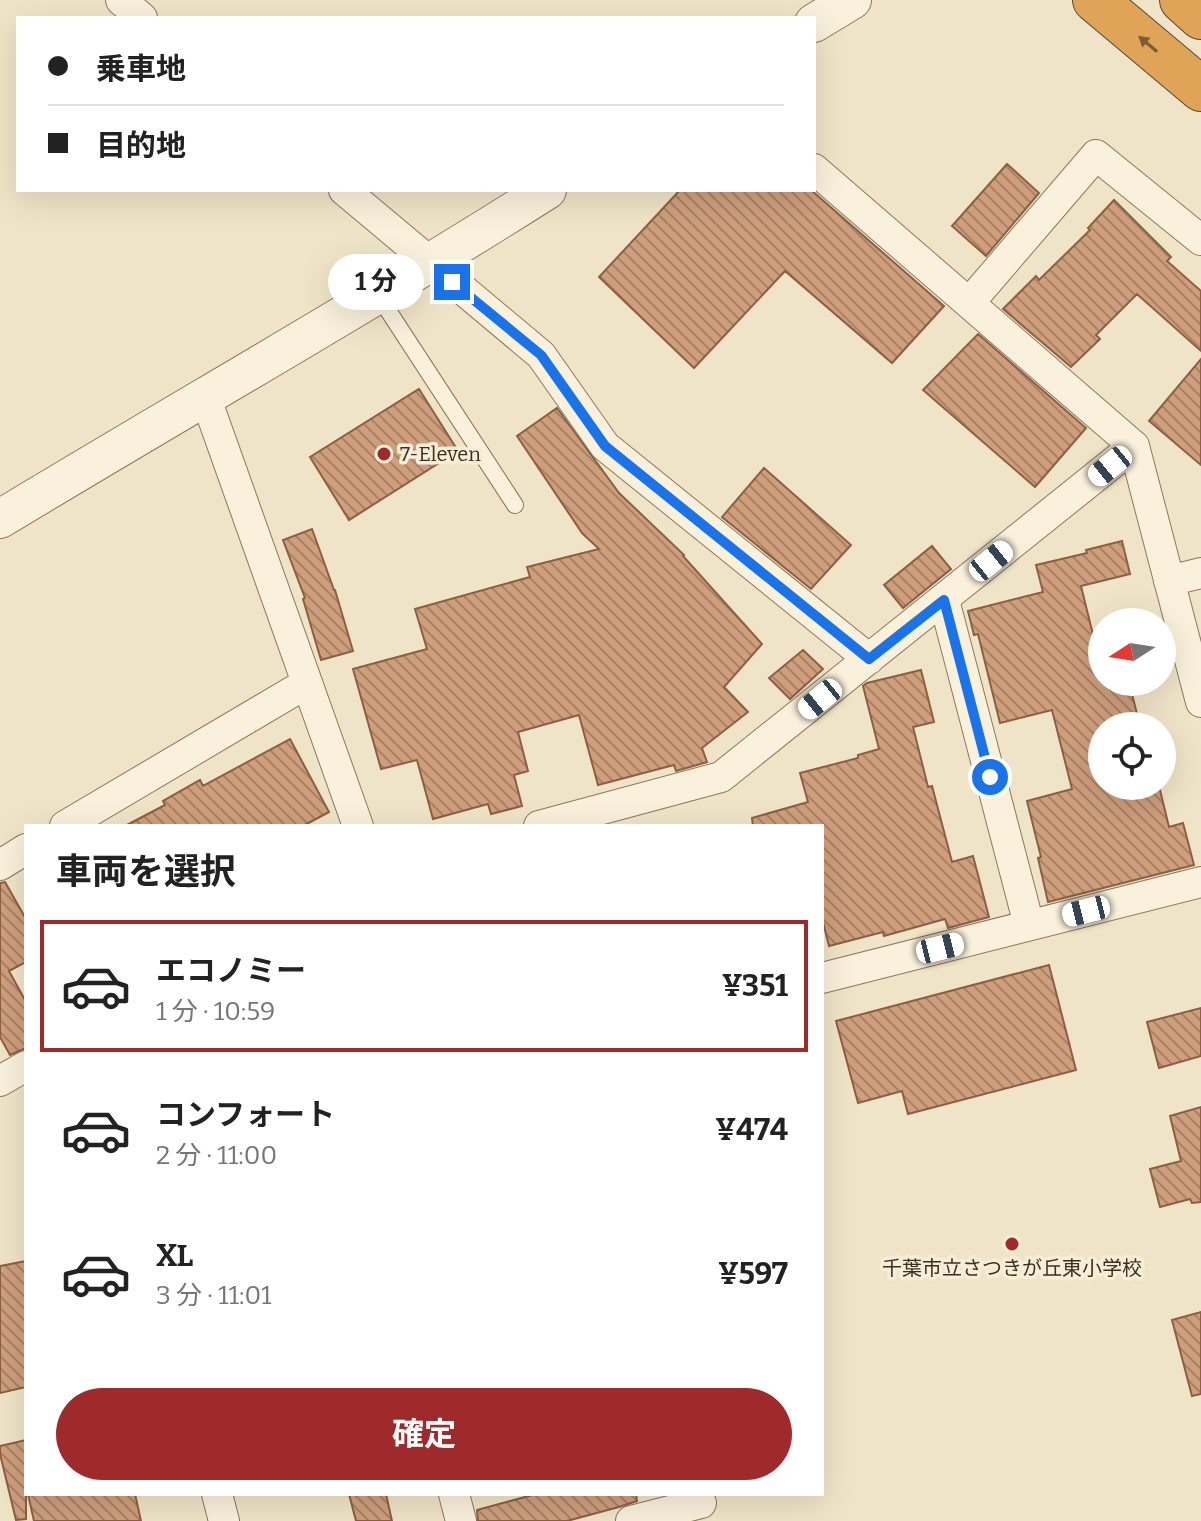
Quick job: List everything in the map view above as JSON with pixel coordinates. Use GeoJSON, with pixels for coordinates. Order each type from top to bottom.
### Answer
{"type":"FeatureCollection","features":[{"type":"Feature","properties":{"kind":"highway"},"geometry":{"type":"LineString","coordinates":[[1095,0],[1201,89]]}},
{"type":"Feature","properties":{"kind":"highway"},"geometry":{"type":"LineString","coordinates":[[1182,0],[1201,17]]}},
{"type":"Feature","properties":{"kind":"street"},"geometry":{"type":"LineString","coordinates":[[121,0],[140,16]]}},
{"type":"Feature","properties":{"kind":"street"},"geometry":{"type":"LineString","coordinates":[[816,22],[852,0]]}},
{"type":"Feature","properties":{"kind":"street"},"geometry":{"type":"LineString","coordinates":[[969,303],[1096,155],[1201,240]]}},
{"type":"Feature","properties":{"kind":"street"},"geometry":{"type":"LineString","coordinates":[[816,171],[1134,446],[1201,702]]}},
{"type":"Feature","properties":{"kind":"street"},"geometry":{"type":"LineString","coordinates":[[346,192],[541,355],[605,446],[869,659]]}},
{"type":"Feature","properties":{"kind":"street"},"geometry":{"type":"LineString","coordinates":[[0,519],[430,264],[544,192]]}},
{"type":"Feature","properties":{"kind":"street"},"geometry":{"type":"LineString","coordinates":[[205,396],[357,824]]}},
{"type":"Feature","properties":{"kind":"street"},"geometry":{"type":"LineString","coordinates":[[546,824],[721,777],[1134,446]]}},
{"type":"Feature","properties":{"kind":"street"},"geometry":{"type":"LineString","coordinates":[[1169,581],[1201,573]]}},
{"type":"Feature","properties":{"kind":"street"},"geometry":{"type":"LineString","coordinates":[[944,600],[1029,925]]}},
{"type":"Feature","properties":{"kind":"street"},"geometry":{"type":"LineString","coordinates":[[68,824],[307,683]]}},
{"type":"Feature","properties":{"kind":"street"},"geometry":{"type":"LineString","coordinates":[[0,865],[24,850]]}},
{"type":"Feature","properties":{"kind":"street"},"geometry":{"type":"LineString","coordinates":[[824,977],[1201,882]]}},
{"type":"Feature","properties":{"kind":"street"},"geometry":{"type":"LineString","coordinates":[[0,1081],[24,1067]]}},
{"type":"Feature","properties":{"kind":"street"},"geometry":{"type":"LineString","coordinates":[[218,1496],[224,1521]]}},
{"type":"Feature","properties":{"kind":"street"},"geometry":{"type":"LineString","coordinates":[[455,1496],[461,1521]]}},
{"type":"Feature","properties":{"kind":"street"},"geometry":{"type":"LineString","coordinates":[[631,1521],[702,1506]]}},
{"type":"Feature","properties":{"kind":"lane"},"geometry":{"type":"LineString","coordinates":[[378,295],[515,505]]}},
{"type":"Feature","properties":{"kind":"building"},"geometry":{"type":"Polygon","coordinates":[[[1007,164],[1039,193],[986,256],[952,226],[1007,164]]]}},
{"type":"Feature","properties":{"kind":"building"},"geometry":{"type":"Polygon","coordinates":[[[678,192],[813,192],[944,306],[892,363],[785,271],[694,368],[599,277],[678,192]]]}},
{"type":"Feature","properties":{"kind":"building"},"geometry":{"type":"Polygon","coordinates":[[[1114,200],[1171,257],[1167,261],[1201,291],[1201,351],[1137,294],[1096,335],[1100,339],[1071,367],[1003,309],[1036,276],[1039,280],[1090,230],[1088,228],[1114,200]]]}},
{"type":"Feature","properties":{"kind":"building"},"geometry":{"type":"Polygon","coordinates":[[[978,334],[1086,428],[1035,487],[923,390],[978,334]]]}},
{"type":"Feature","properties":{"kind":"building"},"geometry":{"type":"Polygon","coordinates":[[[1201,359],[1201,465],[1149,421],[1201,359]]]}},
{"type":"Feature","properties":{"kind":"building","name":"7-Eleven"},"geometry":{"type":"Polygon","coordinates":[[[419,389],[458,451],[349,520],[310,457],[419,389]]]}},
{"type":"Feature","properties":{"kind":"building"},"geometry":{"type":"Polygon","coordinates":[[[557,408],[619,493],[684,555],[762,644],[724,687],[748,712],[702,748],[707,762],[676,771],[674,765],[598,785],[579,715],[518,732],[528,771],[514,775],[522,806],[491,814],[488,804],[433,819],[417,760],[381,769],[353,669],[427,649],[415,609],[530,577],[527,567],[599,549],[582,533],[517,436],[557,408]]]}},
{"type":"Feature","properties":{"kind":"building"},"geometry":{"type":"Polygon","coordinates":[[[764,468],[851,545],[811,589],[722,517],[764,468]]]}},
{"type":"Feature","properties":{"kind":"building"},"geometry":{"type":"Polygon","coordinates":[[[312,529],[353,651],[321,660],[305,598],[283,540],[312,529]]]}},
{"type":"Feature","properties":{"kind":"building"},"geometry":{"type":"Polygon","coordinates":[[[1122,541],[1130,574],[1081,586],[1088,614],[1088,696],[1132,696],[1136,712],[1088,712],[1088,800],[1162,800],[1169,827],[1183,823],[1194,865],[1048,902],[1027,801],[1072,789],[1052,710],[1000,723],[978,634],[974,635],[968,611],[1043,592],[1036,565],[1087,553],[1086,550],[1122,541]]]}},
{"type":"Feature","properties":{"kind":"building"},"geometry":{"type":"Polygon","coordinates":[[[932,546],[951,569],[903,608],[884,585],[932,546]]]}},
{"type":"Feature","properties":{"kind":"building"},"geometry":{"type":"Polygon","coordinates":[[[803,650],[823,669],[790,699],[769,678],[803,650]]]}},
{"type":"Feature","properties":{"kind":"building"},"geometry":{"type":"Polygon","coordinates":[[[921,670],[934,722],[913,727],[928,787],[932,786],[952,862],[973,856],[989,917],[948,928],[945,919],[884,936],[883,932],[829,946],[824,926],[824,824],[753,824],[752,818],[808,802],[800,773],[858,758],[858,755],[879,749],[863,686],[921,670]]]}},
{"type":"Feature","properties":{"kind":"building"},"geometry":{"type":"Polygon","coordinates":[[[290,739],[329,812],[307,824],[129,824],[165,805],[163,801],[200,780],[203,786],[290,739]]]}},
{"type":"Feature","properties":{"kind":"building"},"geometry":{"type":"Polygon","coordinates":[[[5,882],[24,915],[24,963],[9,971],[24,998],[24,1049],[10,1055],[0,1037],[0,883],[5,882]]]}},
{"type":"Feature","properties":{"kind":"building"},"geometry":{"type":"Polygon","coordinates":[[[1049,965],[1076,1070],[908,1114],[902,1091],[858,1103],[836,1021],[1049,965]]]}},
{"type":"Feature","properties":{"kind":"building"},"geometry":{"type":"Polygon","coordinates":[[[1201,1008],[1201,1056],[1159,1068],[1147,1022],[1201,1008]]]}},
{"type":"Feature","properties":{"kind":"building"},"geometry":{"type":"Polygon","coordinates":[[[1201,1107],[1201,1202],[1192,1203],[1190,1199],[1160,1207],[1150,1169],[1181,1161],[1170,1116],[1201,1107]]]}},
{"type":"Feature","properties":{"kind":"building"},"geometry":{"type":"Polygon","coordinates":[[[24,1261],[24,1387],[0,1393],[0,1266],[24,1261]]]}},
{"type":"Feature","properties":{"kind":"building"},"geometry":{"type":"Polygon","coordinates":[[[1201,1312],[1201,1394],[1192,1396],[1172,1320],[1201,1312]]]}},
{"type":"Feature","properties":{"kind":"building"},"geometry":{"type":"Polygon","coordinates":[[[24,1440],[26,1519],[16,1520],[0,1446],[24,1440]]]}},
{"type":"Feature","properties":{"kind":"building"},"geometry":{"type":"Polygon","coordinates":[[[28,1496],[135,1496],[141,1521],[34,1521],[28,1496]]]}},
{"type":"Feature","properties":{"kind":"building"},"geometry":{"type":"Polygon","coordinates":[[[350,1496],[386,1496],[392,1521],[356,1521],[350,1496]]]}},
{"type":"Feature","properties":{"kind":"building"},"geometry":{"type":"Polygon","coordinates":[[[529,1496],[636,1496],[637,1501],[567,1521],[478,1521],[477,1510],[529,1496]]]}},
{"type":"Feature","properties":{"kind":"place","name":"7-Eleven"},"geometry":{"type":"Point","coordinates":[384,454]}},
{"type":"Feature","properties":{"kind":"place","name":"千葉市立さつきが丘東小学校"},"geometry":{"type":"Point","coordinates":[1012,1244]}},
{"type":"Feature","properties":{"kind":"route"},"geometry":{"type":"LineString","coordinates":[[452,282],[541,355],[605,446],[869,659],[944,600],[990,777]]}}]}
